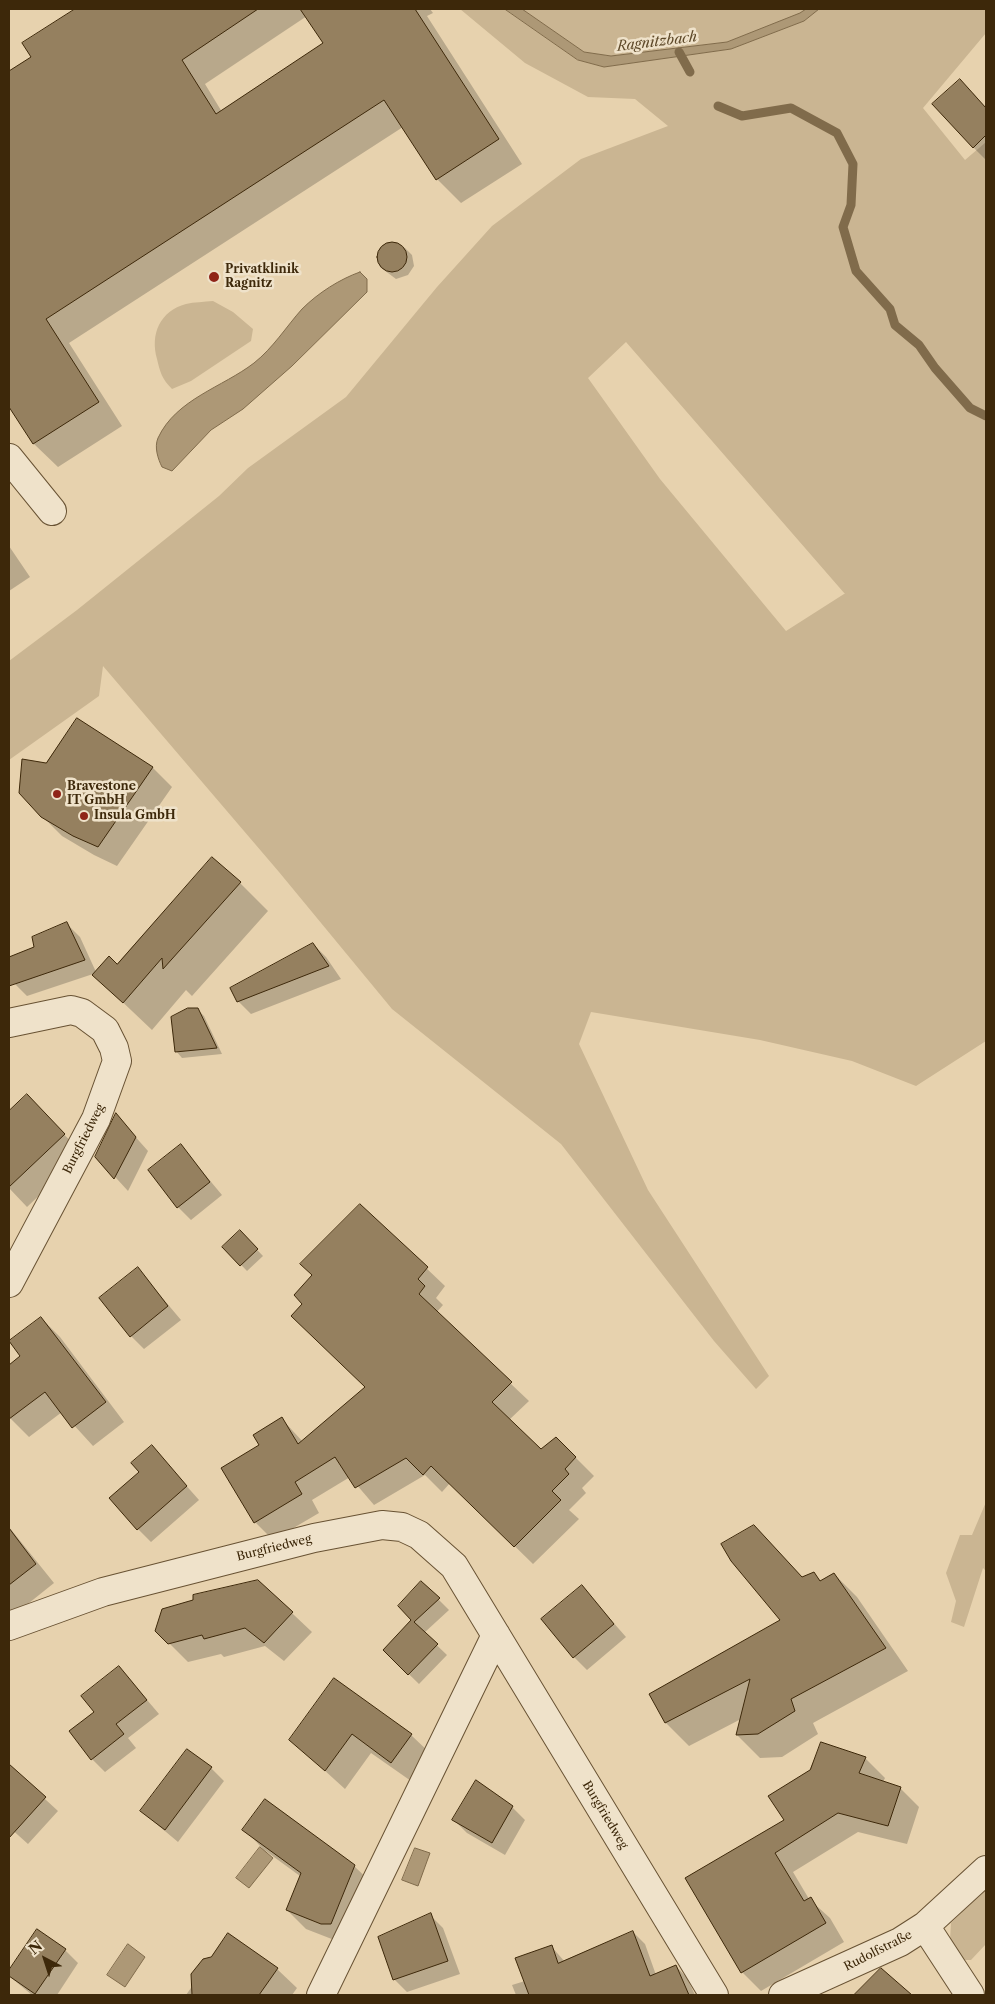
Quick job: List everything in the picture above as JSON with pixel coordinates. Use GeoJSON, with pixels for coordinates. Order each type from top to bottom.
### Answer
{"type":"FeatureCollection","features":[{"type":"Feature","properties":{"kind":"street"},"geometry":{"type":"LineString","coordinates":[[9,458],[52,511]]}},
{"type":"Feature","properties":{"kind":"street","name":"Burgfriedweg"},"geometry":{"type":"LineString","coordinates":[[9,1023],[71,1010],[82,1013],[105,1030],[114,1048],[117,1061],[96,1119],[9,1283]]}},
{"type":"Feature","properties":{"kind":"street","name":"Burgfriedweg"},"geometry":{"type":"LineString","coordinates":[[9,1626],[103,1592],[314,1538],[382,1525],[402,1527],[419,1535],[454,1566],[714,1995]]}},
{"type":"Feature","properties":{"kind":"street"},"geometry":{"type":"LineString","coordinates":[[321,1995],[496,1635]]}},
{"type":"Feature","properties":{"kind":"street","name":"Rudolfstraße"},"geometry":{"type":"LineString","coordinates":[[783,1995],[900,1942],[925,1926],[986,1870]]}},
{"type":"Feature","properties":{"kind":"street"},"geometry":{"type":"LineString","coordinates":[[925,1926],[970,1995]]}},
{"type":"Feature","properties":{"kind":"shaded area"},"geometry":{"type":"Polygon","coordinates":[[[460,9],[505,9],[578,60],[604,67],[731,49],[804,21],[819,9],[986,9],[986,33],[923,108],[965,160],[986,142],[986,1041],[916,1086],[852,1061],[760,1040],[591,1012],[579,1044],[648,1190],[769,1376],[756,1389],[714,1341],[561,1144],[392,1009],[279,872],[103,666],[99,696],[9,760],[9,661],[77,610],[219,496],[248,468],[346,397],[437,287],[492,226],[581,159],[668,126],[635,99],[588,97],[525,63],[460,9]],[[626,342],[588,378],[660,479],[786,631],[845,594],[626,342]]]}},
{"type":"Feature","properties":{"kind":"shaded area","name":"Ragnitzbach"},"geometry":{"type":"Polygon","coordinates":[[[505,9],[522,9],[584,52],[611,56],[727,42],[806,9],[819,9],[804,21],[731,49],[604,67],[578,60],[505,9]]]}},
{"type":"Feature","properties":{"kind":"shaded area"},"geometry":{"type":"Polygon","coordinates":[[[522,9],[806,9],[801,13],[727,42],[611,56],[584,52],[522,9]]]}},
{"type":"Feature","properties":{"kind":"shaded area"},"geometry":{"type":"Polygon","coordinates":[[[360,272],[367,279],[367,292],[292,366],[243,409],[211,430],[172,471],[162,467],[156,445],[166,425],[176,413],[188,403],[254,363],[267,351],[308,303],[337,283],[360,272]]]}},
{"type":"Feature","properties":{"kind":"shaded area"},"geometry":{"type":"Polygon","coordinates":[[[213,301],[233,312],[253,329],[251,341],[191,381],[172,389],[162,375],[155,350],[156,332],[159,325],[177,307],[189,303],[213,301]]]}},
{"type":"Feature","properties":{"kind":"shaded area"},"geometry":{"type":"Polygon","coordinates":[[[986,1502],[986,1571],[983,1568],[964,1627],[951,1622],[956,1601],[946,1573],[960,1535],[972,1535],[986,1502]]]}},
{"type":"Feature","properties":{"kind":"shaded area"},"geometry":{"type":"Polygon","coordinates":[[[260,1847],[273,1858],[249,1888],[236,1878],[260,1847]]]}},
{"type":"Feature","properties":{"kind":"shaded area"},"geometry":{"type":"Polygon","coordinates":[[[415,1848],[430,1853],[418,1886],[402,1880],[415,1848]]]}},
{"type":"Feature","properties":{"kind":"shaded area"},"geometry":{"type":"Polygon","coordinates":[[[986,1888],[986,1944],[971,1960],[961,1960],[950,1941],[951,1923],[986,1888]]]}},
{"type":"Feature","properties":{"kind":"shaded area"},"geometry":{"type":"Polygon","coordinates":[[[128,1944],[145,1957],[125,1987],[107,1975],[128,1944]]]}},
{"type":"Feature","properties":{"kind":"building"},"geometry":{"type":"Polygon","coordinates":[[[75,9],[258,9],[182,60],[216,114],[323,43],[300,9],[415,9],[499,139],[436,180],[384,100],[46,319],[99,402],[33,444],[9,407],[9,71],[31,57],[22,43],[75,9]]]}},
{"type":"Feature","properties":{"kind":"building"},"geometry":{"type":"Polygon","coordinates":[[[960,79],[986,108],[986,135],[973,148],[932,104],[960,79]]]}},
{"type":"Feature","properties":{"kind":"building"},"geometry":{"type":"Polygon","coordinates":[[[392,242],[403,246],[407,257],[403,268],[392,272],[381,268],[377,257],[381,246],[392,242]]]}},
{"type":"Feature","properties":{"kind":"building"},"geometry":{"type":"Polygon","coordinates":[[[77,718],[153,767],[98,847],[73,836],[41,817],[19,793],[22,759],[46,763],[77,718]]]}},
{"type":"Feature","properties":{"kind":"building"},"geometry":{"type":"Polygon","coordinates":[[[212,857],[241,882],[163,969],[162,958],[123,1003],[92,975],[109,956],[117,964],[212,857]]]}},
{"type":"Feature","properties":{"kind":"building"},"geometry":{"type":"Polygon","coordinates":[[[67,922],[85,960],[9,986],[9,957],[34,947],[32,937],[67,922]]]}},
{"type":"Feature","properties":{"kind":"building"},"geometry":{"type":"Polygon","coordinates":[[[313,943],[329,966],[237,1002],[230,988],[313,943]]]}},
{"type":"Feature","properties":{"kind":"building"},"geometry":{"type":"Polygon","coordinates":[[[188,1008],[198,1008],[217,1048],[175,1052],[171,1017],[188,1008]]]}},
{"type":"Feature","properties":{"kind":"building"},"geometry":{"type":"Polygon","coordinates":[[[27,1094],[65,1134],[9,1187],[9,1111],[27,1094]]]}},
{"type":"Feature","properties":{"kind":"building"},"geometry":{"type":"Polygon","coordinates":[[[116,1113],[136,1137],[114,1179],[95,1157],[116,1113]]]}},
{"type":"Feature","properties":{"kind":"building"},"geometry":{"type":"Polygon","coordinates":[[[181,1144],[210,1182],[177,1208],[148,1170],[181,1144]]]}},
{"type":"Feature","properties":{"kind":"building"},"geometry":{"type":"Polygon","coordinates":[[[360,1204],[428,1267],[418,1279],[425,1286],[419,1294],[512,1382],[492,1402],[541,1449],[556,1437],[576,1457],[565,1469],[569,1474],[552,1491],[561,1500],[514,1547],[431,1466],[423,1475],[406,1458],[355,1488],[335,1457],[295,1482],[302,1494],[254,1523],[221,1468],[259,1445],[253,1435],[282,1417],[298,1444],[365,1387],[291,1316],[302,1304],[294,1295],[312,1275],[300,1264],[360,1204]]]}},
{"type":"Feature","properties":{"kind":"building"},"geometry":{"type":"Polygon","coordinates":[[[240,1230],[258,1249],[240,1266],[222,1247],[240,1230]]]}},
{"type":"Feature","properties":{"kind":"building"},"geometry":{"type":"Polygon","coordinates":[[[138,1267],[168,1306],[130,1337],[99,1298],[138,1267]]]}},
{"type":"Feature","properties":{"kind":"building"},"geometry":{"type":"Polygon","coordinates":[[[41,1317],[106,1402],[72,1428],[45,1392],[9,1419],[9,1365],[20,1356],[9,1341],[41,1317]]]}},
{"type":"Feature","properties":{"kind":"building"},"geometry":{"type":"Polygon","coordinates":[[[152,1445],[187,1486],[137,1530],[109,1498],[139,1472],[131,1463],[152,1445]]]}},
{"type":"Feature","properties":{"kind":"building"},"geometry":{"type":"Polygon","coordinates":[[[754,1525],[802,1577],[814,1572],[820,1581],[834,1573],[886,1648],[791,1699],[795,1711],[758,1734],[736,1735],[750,1679],[665,1723],[649,1694],[780,1620],[731,1561],[721,1544],[754,1525]]]}},
{"type":"Feature","properties":{"kind":"building"},"geometry":{"type":"Polygon","coordinates":[[[9,1528],[36,1564],[9,1585],[9,1528]]]}},
{"type":"Feature","properties":{"kind":"building"},"geometry":{"type":"Polygon","coordinates":[[[258,1580],[293,1612],[264,1643],[245,1628],[204,1639],[202,1635],[168,1644],[155,1631],[162,1609],[193,1600],[193,1595],[258,1580]]]}},
{"type":"Feature","properties":{"kind":"building"},"geometry":{"type":"Polygon","coordinates":[[[421,1581],[440,1598],[414,1622],[438,1644],[408,1675],[383,1650],[411,1620],[398,1606],[421,1581]]]}},
{"type":"Feature","properties":{"kind":"building"},"geometry":{"type":"Polygon","coordinates":[[[582,1585],[614,1624],[573,1658],[541,1619],[582,1585]]]}},
{"type":"Feature","properties":{"kind":"building"},"geometry":{"type":"Polygon","coordinates":[[[119,1666],[147,1700],[116,1724],[124,1734],[91,1760],[69,1731],[94,1712],[81,1696],[119,1666]]]}},
{"type":"Feature","properties":{"kind":"building"},"geometry":{"type":"Polygon","coordinates":[[[334,1678],[412,1734],[391,1763],[352,1734],[325,1771],[289,1740],[334,1678]]]}},
{"type":"Feature","properties":{"kind":"building"},"geometry":{"type":"Polygon","coordinates":[[[821,1742],[866,1757],[859,1773],[901,1787],[888,1826],[838,1813],[775,1853],[804,1901],[811,1897],[826,1923],[741,1973],[685,1878],[784,1820],[768,1796],[810,1770],[821,1742]]]}},
{"type":"Feature","properties":{"kind":"building"},"geometry":{"type":"Polygon","coordinates":[[[187,1749],[212,1767],[165,1830],[140,1811],[187,1749]]]}},
{"type":"Feature","properties":{"kind":"building"},"geometry":{"type":"Polygon","coordinates":[[[9,1764],[46,1797],[9,1838],[9,1764]]]}},
{"type":"Feature","properties":{"kind":"building"},"geometry":{"type":"Polygon","coordinates":[[[476,1780],[513,1806],[492,1843],[452,1820],[476,1780]]]}},
{"type":"Feature","properties":{"kind":"building"},"geometry":{"type":"Polygon","coordinates":[[[265,1799],[355,1865],[331,1924],[321,1924],[286,1910],[301,1873],[242,1830],[265,1799]]]}},
{"type":"Feature","properties":{"kind":"building"},"geometry":{"type":"Polygon","coordinates":[[[431,1913],[448,1961],[393,1980],[378,1937],[431,1913]]]}},
{"type":"Feature","properties":{"kind":"building"},"geometry":{"type":"Polygon","coordinates":[[[37,1929],[66,1949],[35,1994],[9,1976],[9,1970],[37,1929]]]}},
{"type":"Feature","properties":{"kind":"building"},"geometry":{"type":"Polygon","coordinates":[[[633,1931],[650,1976],[676,1965],[689,1995],[529,1995],[515,1958],[552,1945],[558,1963],[633,1931]]]}},
{"type":"Feature","properties":{"kind":"building"},"geometry":{"type":"Polygon","coordinates":[[[228,1933],[278,1968],[259,1995],[192,1995],[191,1974],[203,1959],[211,1957],[228,1933]]]}},
{"type":"Feature","properties":{"kind":"building"},"geometry":{"type":"Polygon","coordinates":[[[881,1968],[912,1995],[854,1995],[881,1968]]]}},
{"type":"Feature","properties":{"kind":"waterway"},"geometry":{"type":"LineString","coordinates":[[679,52],[690,72]]}},
{"type":"Feature","properties":{"kind":"waterway"},"geometry":{"type":"LineString","coordinates":[[718,106],[742,116],[791,108],[837,133],[853,164],[851,205],[843,227],[856,271],[890,309],[895,325],[919,345],[935,368],[970,408],[986,416]]}},
{"type":"Feature","properties":{"kind":"place","name":"Privatklinik Ragnitz"},"geometry":{"type":"Point","coordinates":[214,277]}},
{"type":"Feature","properties":{"kind":"place","name":"Bravestone IT GmbH"},"geometry":{"type":"Point","coordinates":[57,794]}},
{"type":"Feature","properties":{"kind":"place","name":"Insula GmbH"},"geometry":{"type":"Point","coordinates":[84,816]}}]}
